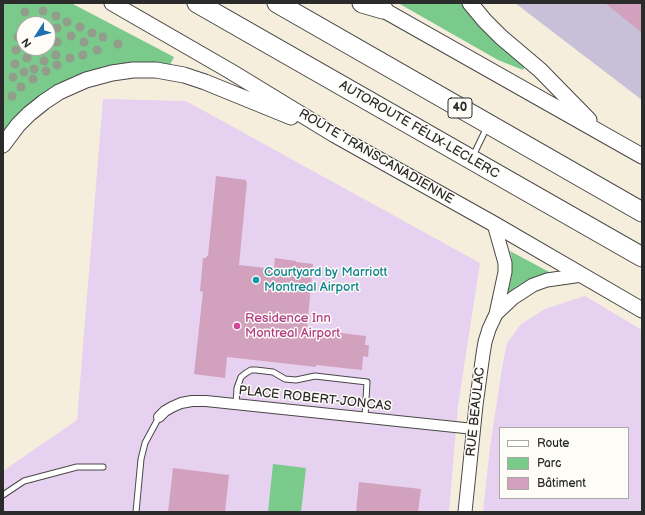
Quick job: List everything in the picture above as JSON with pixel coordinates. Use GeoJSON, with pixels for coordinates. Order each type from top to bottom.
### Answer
{"type":"FeatureCollection","features":[{"type":"Feature","properties":{"kind":"highway","name":"AUTOROUTE FÉLIX-LECLERC"},"geometry":{"type":"LineString","coordinates":[[197,3],[642,257]]}},
{"type":"Feature","properties":{"kind":"highway","name":"40"},"geometry":{"type":"LineString","coordinates":[[277,3],[642,212]]}},
{"type":"Feature","properties":{"kind":"highway"},"geometry":{"type":"LineString","coordinates":[[362,3],[377,6]]}},
{"type":"Feature","properties":{"kind":"main road","name":"ROUTE TRANSCANADIENNE"},"geometry":{"type":"LineString","coordinates":[[112,3],[218,64],[335,135],[494,224],[642,310]]}},
{"type":"Feature","properties":{"kind":"main road"},"geometry":{"type":"LineString","coordinates":[[470,3],[501,37],[540,70],[601,132]]}},
{"type":"Feature","properties":{"kind":"main road"},"geometry":{"type":"LineString","coordinates":[[377,6],[642,156]]}},
{"type":"Feature","properties":{"kind":"main road"},"geometry":{"type":"LineString","coordinates":[[3,145],[18,125],[29,114],[59,92],[86,80],[132,70],[156,70],[189,76],[335,135]]}},
{"type":"Feature","properties":{"kind":"street","name":"RUE BEAULAC"},"geometry":{"type":"LineString","coordinates":[[465,512],[485,342],[496,314],[505,272],[505,263],[494,224]]}},
{"type":"Feature","properties":{"kind":"street","name":"RUE BEAULAC"},"geometry":{"type":"LineString","coordinates":[[496,314],[513,298],[533,285],[541,282],[582,275]]}},
{"type":"Feature","properties":{"kind":"street","name":"PLACE ROBERT-JONCAS"},"geometry":{"type":"LineString","coordinates":[[159,417],[172,407],[181,403],[206,401],[474,429]]}},
{"type":"Feature","properties":{"kind":"lane"},"geometry":{"type":"LineString","coordinates":[[471,160],[489,124]]}},
{"type":"Feature","properties":{"kind":"lane"},"geometry":{"type":"LineString","coordinates":[[236,404],[237,388],[242,377],[251,370],[256,370],[273,372],[285,379],[296,380],[315,376],[367,382],[364,417]]}},
{"type":"Feature","properties":{"kind":"lane"},"geometry":{"type":"LineString","coordinates":[[136,512],[141,459],[145,443],[159,417]]}},
{"type":"Feature","properties":{"kind":"lane"},"geometry":{"type":"LineString","coordinates":[[3,495],[24,481],[77,467],[103,468]]}},
{"type":"Feature","properties":{"kind":"shaded area"},"geometry":{"type":"Polygon","coordinates":[[[515,3],[642,3],[642,100],[515,3]]]}},
{"type":"Feature","properties":{"kind":"shaded area"},"geometry":{"type":"Polygon","coordinates":[[[103,99],[186,101],[480,263],[458,406],[449,512],[3,512],[3,471],[77,420],[103,99]]]}},
{"type":"Feature","properties":{"kind":"shaded area"},"geometry":{"type":"Polygon","coordinates":[[[585,296],[642,330],[642,512],[483,512],[490,447],[507,343],[521,324],[545,309],[585,296]]]}},
{"type":"Feature","properties":{"kind":"green space"},"geometry":{"type":"Polygon","coordinates":[[[3,3],[71,3],[174,57],[170,65],[113,66],[3,134],[3,3]]]}},
{"type":"Feature","properties":{"kind":"green space"},"geometry":{"type":"Polygon","coordinates":[[[398,3],[463,3],[474,18],[494,40],[524,67],[523,70],[498,60],[398,3]]]}},
{"type":"Feature","properties":{"kind":"green space"},"geometry":{"type":"Polygon","coordinates":[[[510,251],[551,273],[540,275],[528,280],[508,292],[512,272],[512,259],[510,251]]]}},
{"type":"Feature","properties":{"kind":"green space"},"geometry":{"type":"Polygon","coordinates":[[[273,464],[306,468],[301,512],[268,512],[273,464]]]}},
{"type":"Feature","properties":{"kind":"building"},"geometry":{"type":"Polygon","coordinates":[[[605,3],[642,3],[642,33],[605,3]]]}},
{"type":"Feature","properties":{"kind":"building","name":"Courtyard by Marriott Montreal Airport"},"geometry":{"type":"Polygon","coordinates":[[[216,176],[246,180],[247,182],[239,265],[274,269],[275,258],[313,264],[307,329],[366,336],[365,345],[369,345],[368,357],[363,356],[362,370],[316,365],[316,367],[227,357],[225,378],[194,374],[203,292],[200,291],[203,258],[208,256],[216,176]]]}},
{"type":"Feature","properties":{"kind":"building"},"geometry":{"type":"Polygon","coordinates":[[[173,468],[229,475],[225,512],[168,512],[173,468]]]}},
{"type":"Feature","properties":{"kind":"building"},"geometry":{"type":"Polygon","coordinates":[[[359,482],[421,489],[418,512],[356,512],[359,482]]]}},
{"type":"Feature","properties":{"kind":"place","name":"Courtyard by Marriott Montreal Airport"},"geometry":{"type":"Point","coordinates":[256,280]}},
{"type":"Feature","properties":{"kind":"place","name":"Residence Inn Montreal Airport"},"geometry":{"type":"Point","coordinates":[237,326]}}]}
